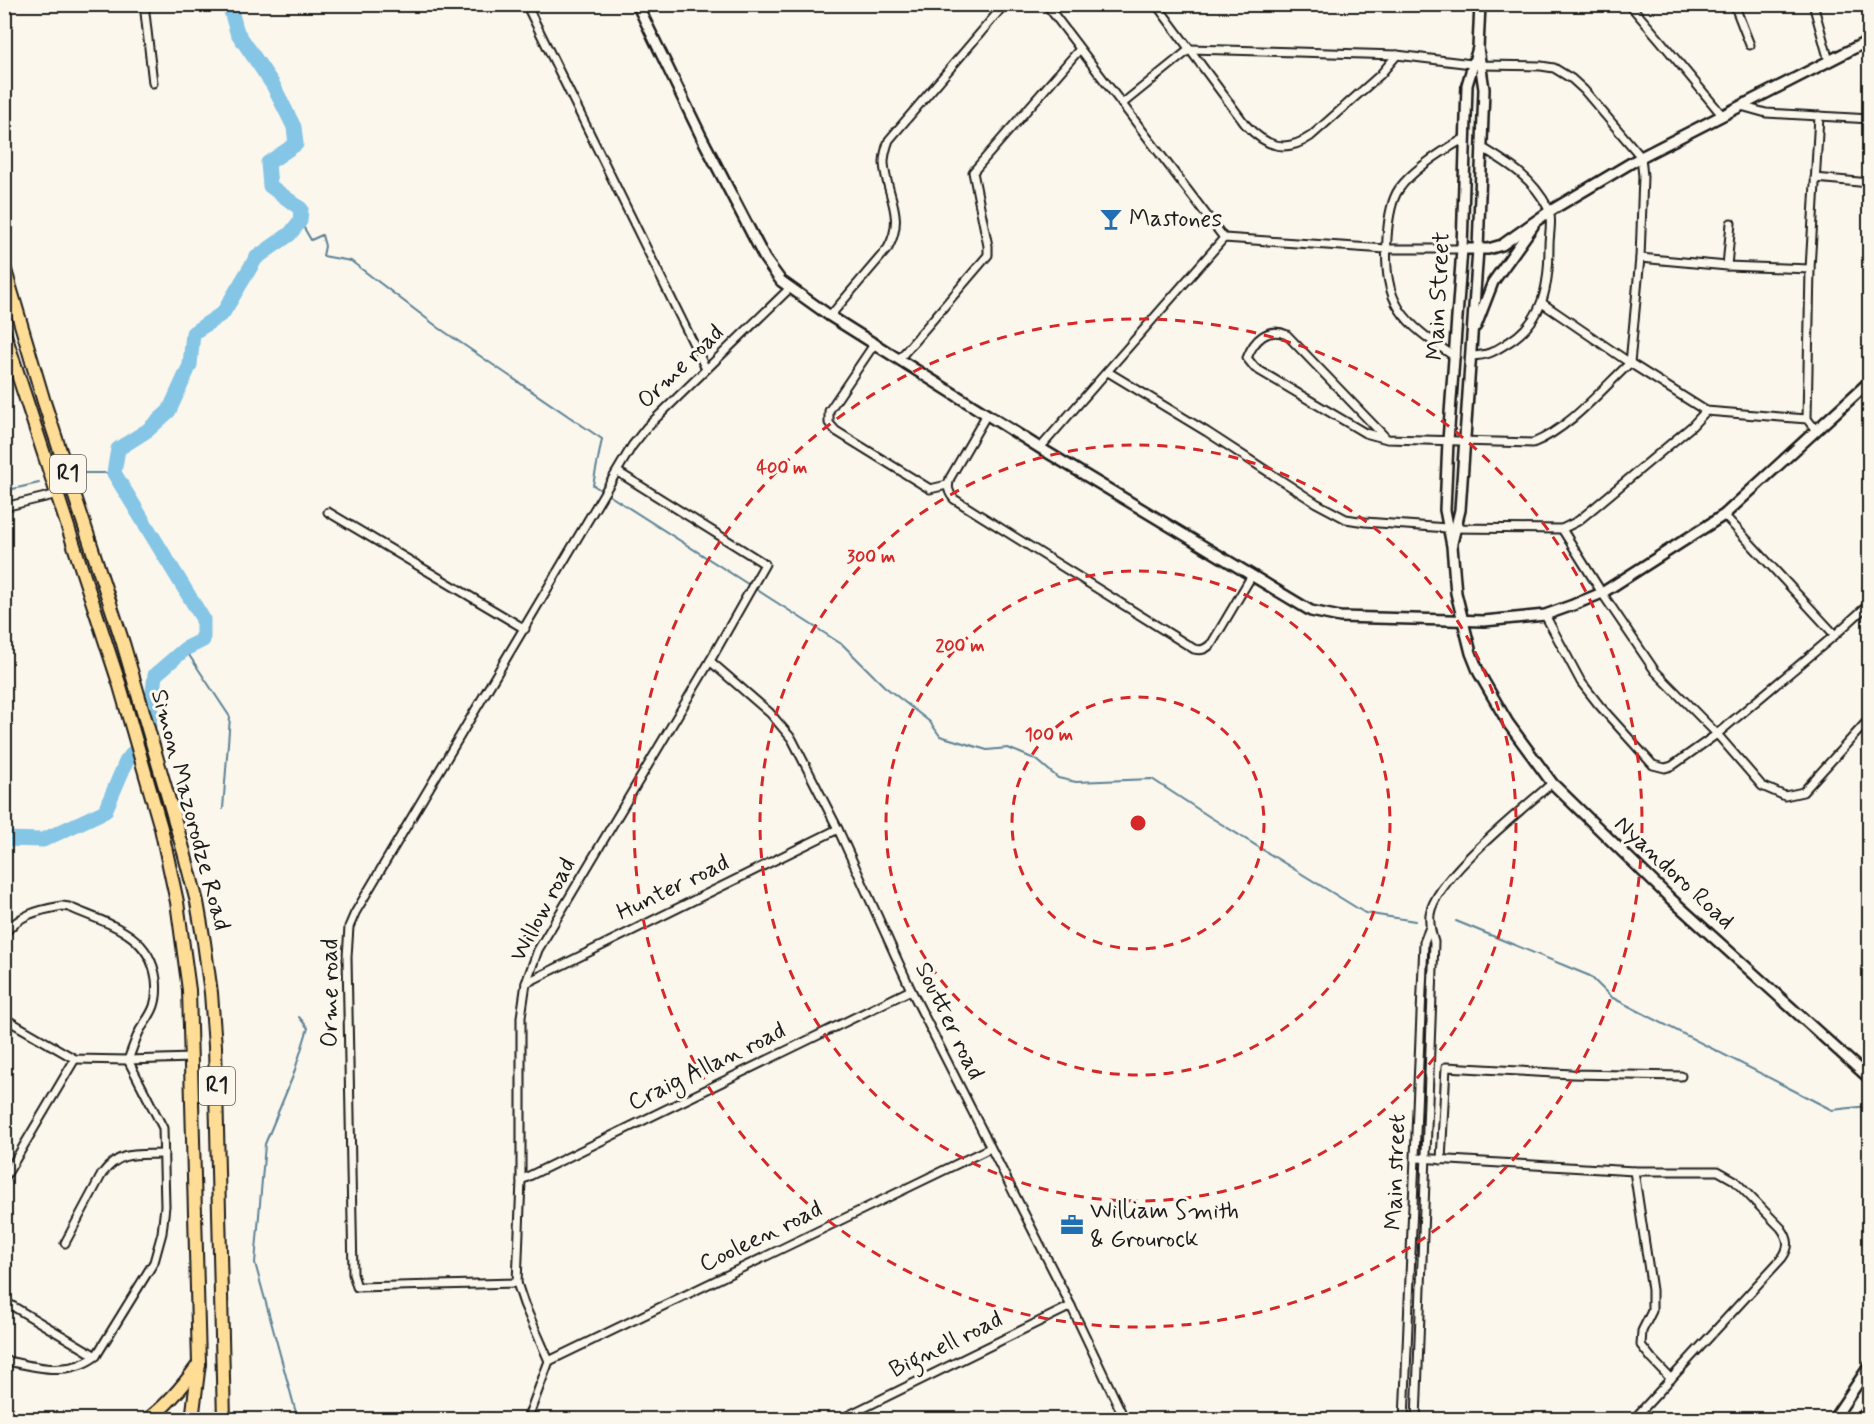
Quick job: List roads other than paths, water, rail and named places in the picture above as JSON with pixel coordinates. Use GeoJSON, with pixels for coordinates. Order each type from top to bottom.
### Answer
{"type":"FeatureCollection","features":[{"type":"Feature","properties":{"kind":"highway","name":"Simon Mazorodze Road"},"geometry":{"type":"LineString","coordinates":[[4,267],[44,402],[134,680],[197,902],[211,993],[219,1150],[224,1419]]}},
{"type":"Feature","properties":{"kind":"highway","name":"Simon Mazorodze Road"},"geometry":{"type":"LineString","coordinates":[[4,332],[120,687],[169,859],[184,943],[192,1058]]}},
{"type":"Feature","properties":{"kind":"highway","name":"R1"},"geometry":{"type":"LineString","coordinates":[[192,1058],[200,1363],[192,1419]]}},
{"type":"Feature","properties":{"kind":"highway"},"geometry":{"type":"LineString","coordinates":[[147,1419],[161,1410],[200,1363]]}},
{"type":"Feature","properties":{"kind":"street"},"geometry":{"type":"LineString","coordinates":[[144,4],[153,84]]}},
{"type":"Feature","properties":{"kind":"street"},"geometry":{"type":"LineString","coordinates":[[526,4],[706,369]]}},
{"type":"Feature","properties":{"kind":"street"},"geometry":{"type":"LineString","coordinates":[[637,4],[701,136],[765,259],[773,272],[790,288],[830,316],[1040,448],[1311,611],[1325,615],[1500,621],[1545,615],[1602,593],[1724,515],[1869,381]]}},
{"type":"Feature","properties":{"kind":"street"},"geometry":{"type":"LineString","coordinates":[[830,316],[894,238],[896,217],[884,166],[889,140],[1005,4]]}},
{"type":"Feature","properties":{"kind":"street"},"geometry":{"type":"LineString","coordinates":[[1046,4],[1224,238],[1386,249],[1488,249],[1502,245],[1550,211],[1641,157],[1869,40]]}},
{"type":"Feature","properties":{"kind":"street"},"geometry":{"type":"LineString","coordinates":[[1156,4],[1255,135],[1272,145],[1288,146],[1301,143],[1311,136],[1380,75],[1397,56]]}},
{"type":"Feature","properties":{"kind":"street","name":"Main Street"},"geometry":{"type":"LineString","coordinates":[[1452,528],[1460,510],[1478,249],[1484,88],[1477,65],[1480,4]]}},
{"type":"Feature","properties":{"kind":"street"},"geometry":{"type":"LineString","coordinates":[[1629,4],[1722,115]]}},
{"type":"Feature","properties":{"kind":"street"},"geometry":{"type":"LineString","coordinates":[[1734,4],[1750,45]]}},
{"type":"Feature","properties":{"kind":"street"},"geometry":{"type":"LineString","coordinates":[[1814,4],[1828,61]]}},
{"type":"Feature","properties":{"kind":"street"},"geometry":{"type":"LineString","coordinates":[[1122,104],[1190,49],[1397,56],[1477,65],[1541,66],[1554,68],[1572,79],[1641,157],[1643,176],[1640,258],[1630,363],[1560,429],[1546,438],[1533,443],[1448,441],[1387,439],[1365,433],[1255,368],[1247,358],[1251,348],[1270,332],[1276,331],[1287,335],[1387,439]]}},
{"type":"Feature","properties":{"kind":"street"},"geometry":{"type":"LineString","coordinates":[[900,358],[988,255],[974,172],[1079,50]]}},
{"type":"Feature","properties":{"kind":"street","name":"Main Street"},"geometry":{"type":"LineString","coordinates":[[1477,65],[1467,85],[1462,249],[1445,510],[1452,528],[1455,593],[1479,673]]}},
{"type":"Feature","properties":{"kind":"street"},"geometry":{"type":"LineString","coordinates":[[1741,106],[1766,113],[1869,119]]}},
{"type":"Feature","properties":{"kind":"street"},"geometry":{"type":"LineString","coordinates":[[1816,430],[1807,419],[1810,269],[1820,116]]}},
{"type":"Feature","properties":{"kind":"street"},"geometry":{"type":"LineString","coordinates":[[1455,357],[1419,333],[1400,312],[1391,292],[1386,249],[1388,223],[1399,189],[1434,158],[1465,138]]}},
{"type":"Feature","properties":{"kind":"street"},"geometry":{"type":"LineString","coordinates":[[1471,356],[1488,355],[1517,337],[1535,319],[1542,303],[1549,261],[1550,211],[1525,176],[1481,147]]}},
{"type":"Feature","properties":{"kind":"street"},"geometry":{"type":"LineString","coordinates":[[1815,178],[1869,183]]}},
{"type":"Feature","properties":{"kind":"street"},"geometry":{"type":"LineString","coordinates":[[1473,333],[1493,282],[1537,222]]}},
{"type":"Feature","properties":{"kind":"street"},"geometry":{"type":"LineString","coordinates":[[1727,266],[1731,223]]}},
{"type":"Feature","properties":{"kind":"street"},"geometry":{"type":"LineString","coordinates":[[1040,448],[1224,238]]}},
{"type":"Feature","properties":{"kind":"street"},"geometry":{"type":"LineString","coordinates":[[1640,258],[1727,266],[1810,269]]}},
{"type":"Feature","properties":{"kind":"street","name":"Orme road"},"geometry":{"type":"LineString","coordinates":[[517,1283],[357,1287],[353,1274],[347,940],[349,927],[355,913],[525,630],[632,446],[646,427],[790,288]]}},
{"type":"Feature","properties":{"kind":"street"},"geometry":{"type":"LineString","coordinates":[[1542,303],[1706,411],[1807,419]]}},
{"type":"Feature","properties":{"kind":"street"},"geometry":{"type":"LineString","coordinates":[[875,343],[829,411],[829,423],[836,431],[930,489],[947,485]]}},
{"type":"Feature","properties":{"kind":"street"},"geometry":{"type":"LineString","coordinates":[[1108,372],[1207,432],[1316,504],[1347,519],[1452,528],[1562,528],[1578,520],[1595,507],[1692,426],[1706,411]]}},
{"type":"Feature","properties":{"kind":"street"},"geometry":{"type":"LineString","coordinates":[[987,414],[947,485],[948,493],[960,504],[1194,649],[1200,651],[1207,649],[1212,643],[1251,577]]}},
{"type":"Feature","properties":{"kind":"street","name":"Willow road"},"geometry":{"type":"LineString","coordinates":[[549,1361],[524,1305],[517,1283],[521,1180],[521,1017],[526,983],[538,950],[711,661],[765,564],[618,471]]}},
{"type":"Feature","properties":{"kind":"street"},"geometry":{"type":"LineString","coordinates":[[4,507],[58,494]]}},
{"type":"Feature","properties":{"kind":"street"},"geometry":{"type":"LineString","coordinates":[[328,512],[525,630]]}},
{"type":"Feature","properties":{"kind":"street"},"geometry":{"type":"LineString","coordinates":[[1724,515],[1835,635]]}},
{"type":"Feature","properties":{"kind":"street"},"geometry":{"type":"LineString","coordinates":[[1562,528],[1602,593],[1655,671],[1718,734],[1762,786],[1785,796],[1803,792],[1869,718]]}},
{"type":"Feature","properties":{"kind":"street"},"geometry":{"type":"LineString","coordinates":[[1545,615],[1581,682],[1599,705],[1653,765],[1665,768],[1718,734],[1835,635],[1869,603]]}},
{"type":"Feature","properties":{"kind":"street","name":"Soutter road"},"geometry":{"type":"LineString","coordinates":[[711,661],[754,698],[792,739],[838,829],[911,990],[1071,1306],[1125,1419]]}},
{"type":"Feature","properties":{"kind":"street","name":"Nyandoro Road"},"geometry":{"type":"LineString","coordinates":[[1479,673],[1508,723],[1552,783],[1671,899],[1869,1079]]}},
{"type":"Feature","properties":{"kind":"street","name":"Main street"},"geometry":{"type":"LineString","coordinates":[[1416,1419],[1434,942],[1430,927],[1430,914],[1435,899],[1468,858],[1552,783]]}},
{"type":"Feature","properties":{"kind":"street","name":"Hunter road"},"geometry":{"type":"LineString","coordinates":[[526,983],[838,829]]}},
{"type":"Feature","properties":{"kind":"street"},"geometry":{"type":"LineString","coordinates":[[4,935],[20,918],[62,906],[69,907],[125,932],[142,946],[152,962],[157,987],[156,1000],[128,1060],[163,1128],[165,1206],[162,1233],[154,1262],[96,1356],[70,1368],[35,1367],[4,1360]]}},
{"type":"Feature","properties":{"kind":"street","name":"Main street"},"geometry":{"type":"LineString","coordinates":[[1404,1419],[1424,942],[1430,927]]}},
{"type":"Feature","properties":{"kind":"street","name":"Craig Allan road"},"geometry":{"type":"LineString","coordinates":[[521,1180],[911,990]]}},
{"type":"Feature","properties":{"kind":"street"},"geometry":{"type":"LineString","coordinates":[[4,1018],[75,1059],[192,1058]]}},
{"type":"Feature","properties":{"kind":"street"},"geometry":{"type":"LineString","coordinates":[[4,1179],[75,1059]]}},
{"type":"Feature","properties":{"kind":"street"},"geometry":{"type":"LineString","coordinates":[[1441,1160],[1446,1067],[1572,1074],[1681,1076]]}},
{"type":"Feature","properties":{"kind":"street","name":"Cooleen road"},"geometry":{"type":"LineString","coordinates":[[549,1361],[990,1148]]}},
{"type":"Feature","properties":{"kind":"street"},"geometry":{"type":"LineString","coordinates":[[65,1243],[102,1174],[110,1164],[126,1155],[164,1154]]}},
{"type":"Feature","properties":{"kind":"street"},"geometry":{"type":"LineString","coordinates":[[1416,1158],[1635,1171],[1718,1171],[1734,1180],[1781,1228],[1788,1241],[1787,1252],[1633,1419]]}},
{"type":"Feature","properties":{"kind":"street"},"geometry":{"type":"LineString","coordinates":[[1635,1171],[1652,1290],[1652,1311],[1642,1331],[1641,1345],[1671,1379]]}},
{"type":"Feature","properties":{"kind":"street"},"geometry":{"type":"LineString","coordinates":[[4,1301],[96,1356]]}},
{"type":"Feature","properties":{"kind":"street","name":"Bignell road"},"geometry":{"type":"LineString","coordinates":[[838,1419],[1071,1306]]}},
{"type":"Feature","properties":{"kind":"street"},"geometry":{"type":"LineString","coordinates":[[527,1419],[549,1361]]}},
{"type":"Feature","properties":{"kind":"street"},"geometry":{"type":"LineString","coordinates":[[1833,1419],[1869,1365]]}},
{"type":"Feature","properties":{"kind":"street"},"geometry":{"type":"LineString","coordinates":[[1861,1419],[1869,1407]]}},
{"type":"Feature","properties":{"kind":"waterway"},"geometry":{"type":"LineString","coordinates":[[4,839],[43,840],[105,811],[126,762],[148,734],[155,675],[185,649],[203,640],[203,619],[114,473],[118,449],[148,430],[169,411],[190,365],[193,333],[223,313],[256,258],[290,234],[300,221],[301,209],[270,186],[268,163],[296,144],[294,127],[273,85],[237,32],[229,4]]}},
{"type":"Feature","properties":{"kind":"waterway"},"geometry":{"type":"LineString","coordinates":[[300,221],[311,240],[322,235],[325,246],[323,256],[351,261],[439,328],[602,439],[593,485],[843,645],[884,686],[930,722],[940,736],[987,750],[1008,748],[1037,760],[1058,778],[1076,782],[1152,779],[1365,913],[1415,921]]}},
{"type":"Feature","properties":{"kind":"waterway"},"geometry":{"type":"LineString","coordinates":[[77,473],[114,473]]}},
{"type":"Feature","properties":{"kind":"waterway"},"geometry":{"type":"LineString","coordinates":[[4,491],[39,483]]}},
{"type":"Feature","properties":{"kind":"waterway"},"geometry":{"type":"LineString","coordinates":[[185,649],[230,717],[223,809]]}},
{"type":"Feature","properties":{"kind":"waterway"},"geometry":{"type":"LineString","coordinates":[[1456,921],[1590,976],[1611,997],[1832,1110],[1868,1106]]}},
{"type":"Feature","properties":{"kind":"waterway"},"geometry":{"type":"LineString","coordinates":[[298,1420],[255,1263],[265,1144],[293,1076],[308,1028],[299,1017]]}},
{"type":"Feature","properties":{"kind":"place","name":"Mastones"},"geometry":{"type":"Point","coordinates":[1111,219]}},
{"type":"Feature","properties":{"kind":"place","name":"William Smith & Grourock"},"geometry":{"type":"Point","coordinates":[1072,1225]}}]}
